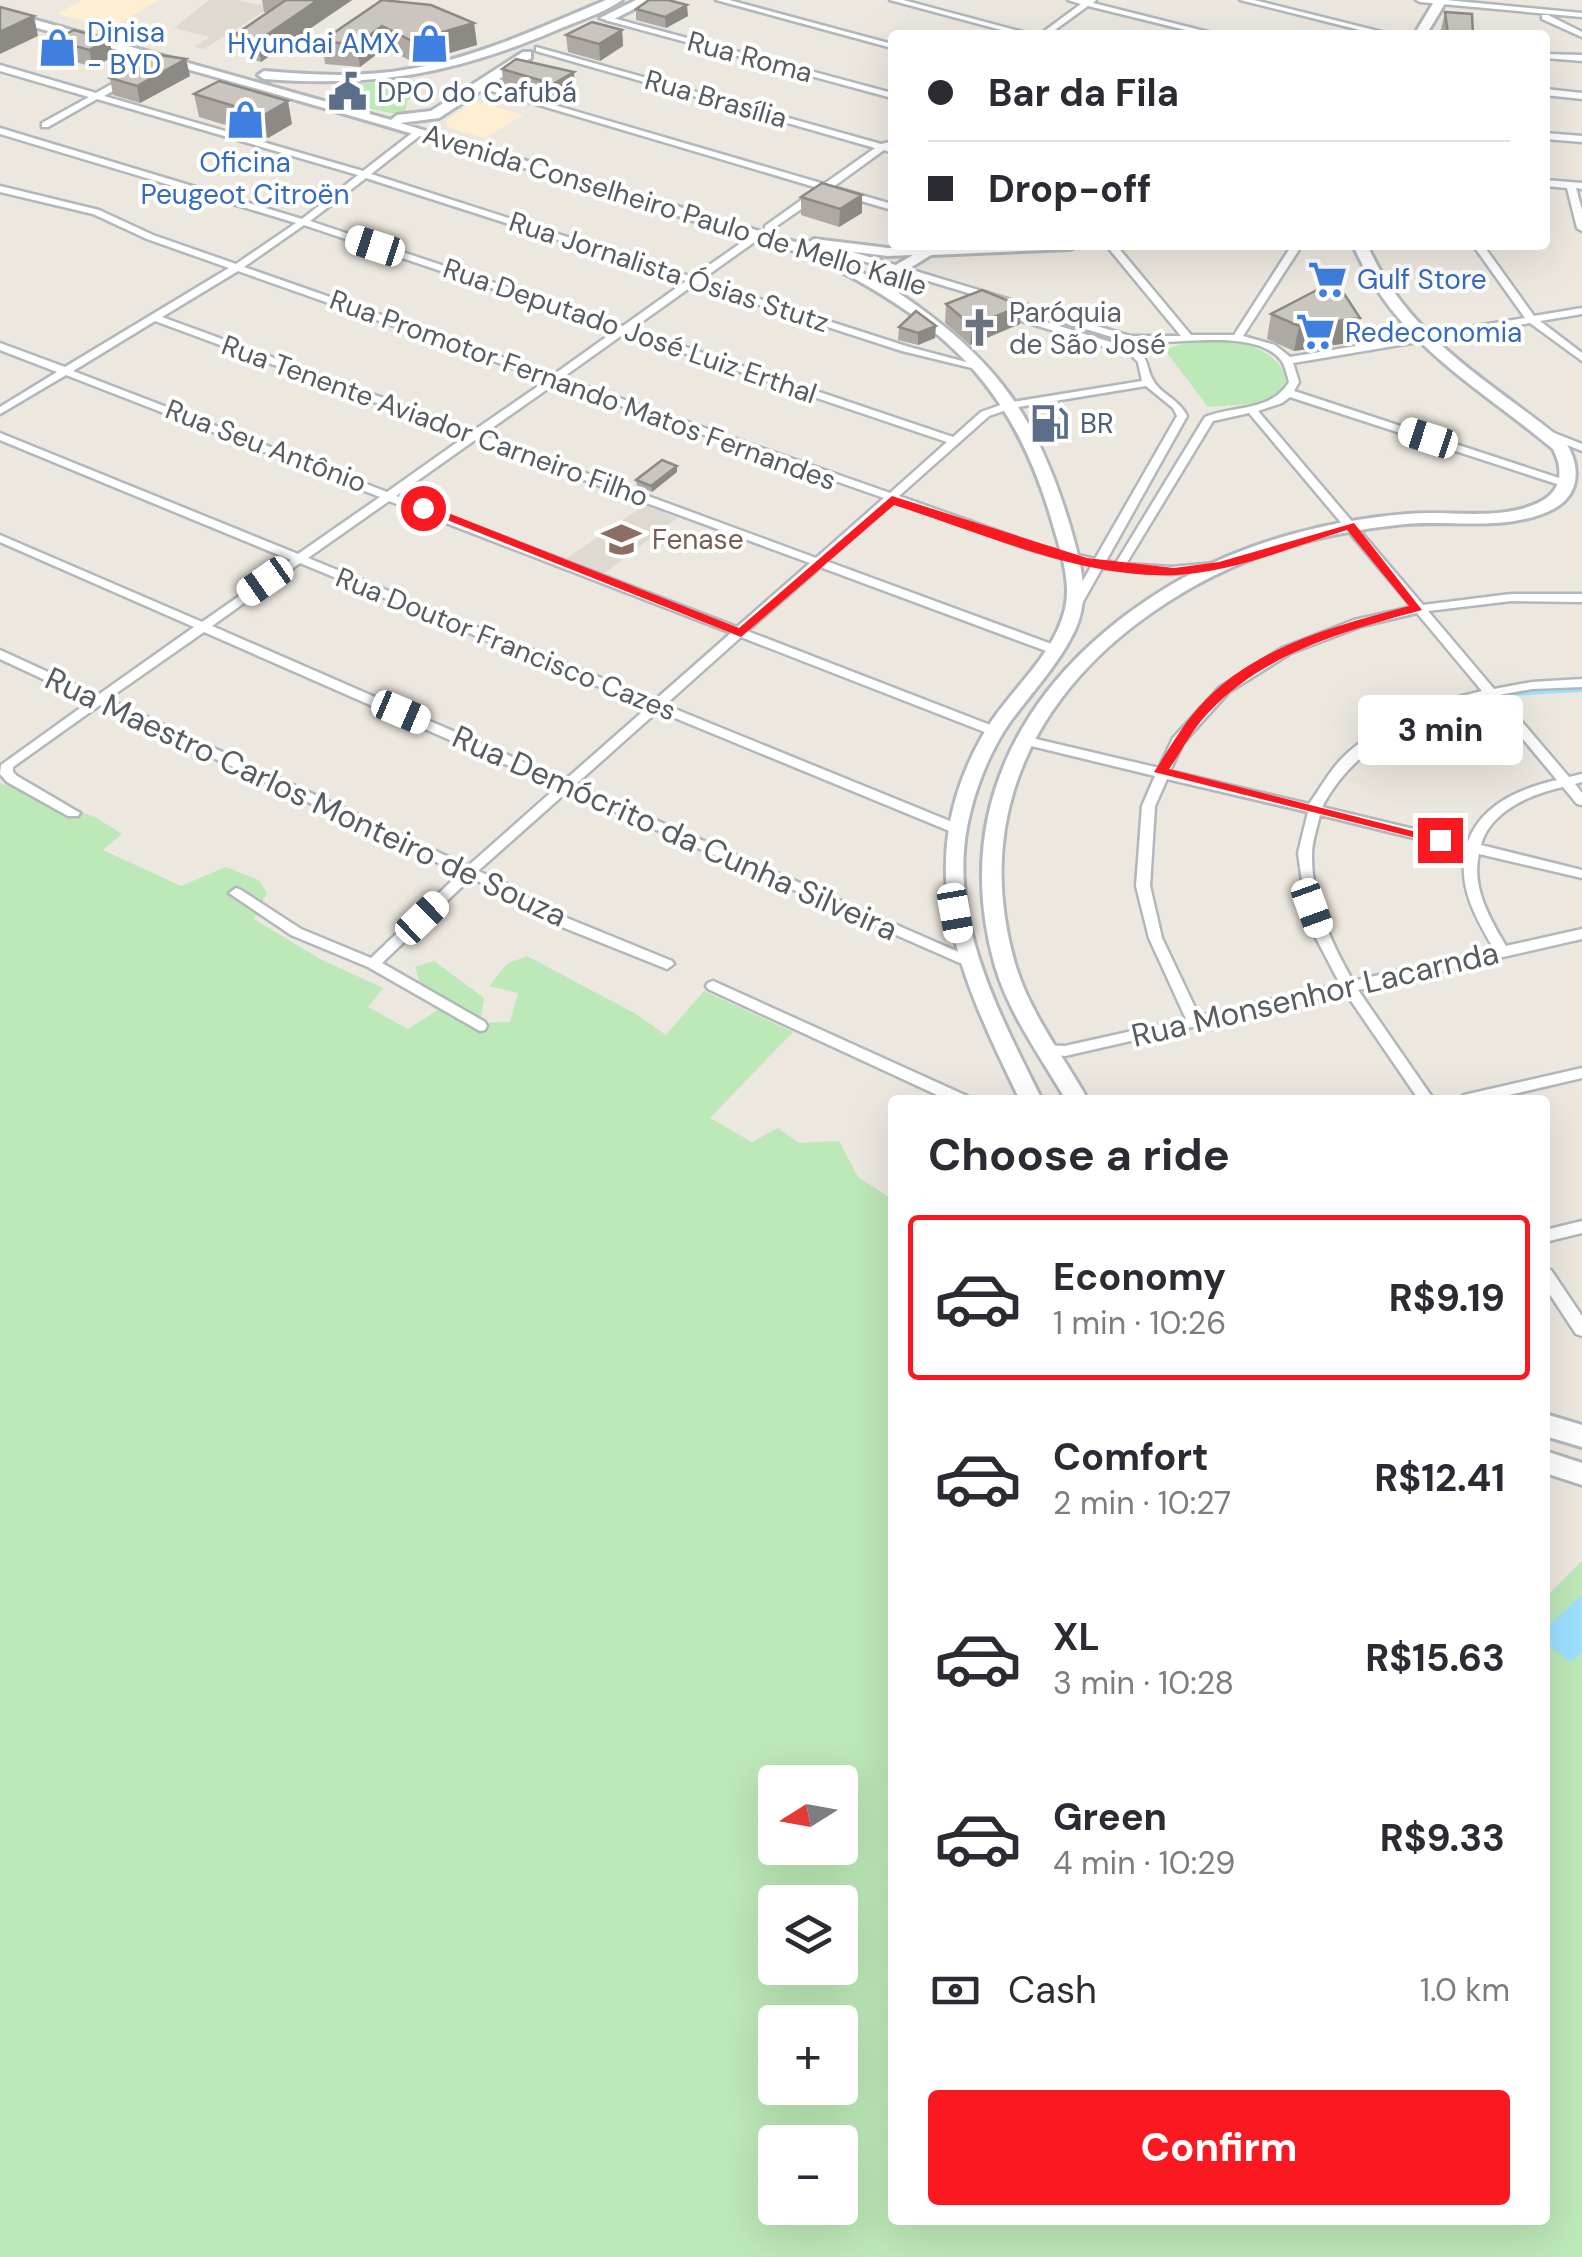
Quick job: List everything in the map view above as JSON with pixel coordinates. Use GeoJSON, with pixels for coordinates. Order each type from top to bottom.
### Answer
{"type":"FeatureCollection","features":[{"type":"Feature","properties":{"kind":"main road"},"geometry":{"type":"LineString","coordinates":[[393,78],[487,55],[616,0]]}},
{"type":"Feature","properties":{"kind":"main road"},"geometry":{"type":"LineString","coordinates":[[379,118],[434,115],[539,49],[646,0]]}},
{"type":"Feature","properties":{"kind":"main road"},"geometry":{"type":"LineString","coordinates":[[1423,30],[1440,2]]}},
{"type":"Feature","properties":{"kind":"main road"},"geometry":{"type":"LineString","coordinates":[[0,5],[240,71],[442,83],[454,96],[448,106]]}},
{"type":"Feature","properties":{"kind":"main road","name":"Avenida Conselheiro Paulo de Mello Kalle"},"geometry":{"type":"LineString","coordinates":[[0,14],[152,59],[180,62],[332,104],[762,232]]}},
{"type":"Feature","properties":{"kind":"main road"},"geometry":{"type":"LineString","coordinates":[[327,74],[346,80]]}},
{"type":"Feature","properties":{"kind":"main road"},"geometry":{"type":"LineString","coordinates":[[332,104],[321,98],[322,90],[346,80]]}},
{"type":"Feature","properties":{"kind":"main road","name":"Avenida Conselheiro Paulo de Mello Kalle"},"geometry":{"type":"LineString","coordinates":[[434,115],[432,120],[444,130],[817,249]]}},
{"type":"Feature","properties":{"kind":"main road"},"geometry":{"type":"LineString","coordinates":[[817,249],[976,250]]}},
{"type":"Feature","properties":{"kind":"main road"},"geometry":{"type":"LineString","coordinates":[[817,249],[901,303]]}},
{"type":"Feature","properties":{"kind":"main road"},"geometry":{"type":"LineString","coordinates":[[1074,1095],[1007,970],[992,915],[992,830],[1004,782],[1023,740],[1085,653],[1154,600],[1221,565],[1350,526],[1532,511],[1560,497],[1567,484],[1569,462],[1560,446],[1423,338],[1385,297],[1362,250]]}},
{"type":"Feature","properties":{"kind":"main road"},"geometry":{"type":"LineString","coordinates":[[944,252],[914,258],[892,272],[887,288],[976,366],[1010,405],[1036,455],[1069,557],[1074,607],[1052,650],[994,731],[973,772],[957,828],[955,913],[966,960],[1029,1095]]}},
{"type":"Feature","properties":{"kind":"main road"},"geometry":{"type":"LineString","coordinates":[[1550,1426],[1582,1436]]}},
{"type":"Feature","properties":{"kind":"main road"},"geometry":{"type":"LineString","coordinates":[[1550,1464],[1582,1474]]}},
{"type":"Feature","properties":{"kind":"street"},"geometry":{"type":"LineString","coordinates":[[720,0],[888,45]]}},
{"type":"Feature","properties":{"kind":"street"},"geometry":{"type":"LineString","coordinates":[[894,0],[1011,30]]}},
{"type":"Feature","properties":{"kind":"street"},"geometry":{"type":"LineString","coordinates":[[1072,0],[1197,30]]}},
{"type":"Feature","properties":{"kind":"street"},"geometry":{"type":"LineString","coordinates":[[1244,0],[1369,30]]}},
{"type":"Feature","properties":{"kind":"street"},"geometry":{"type":"LineString","coordinates":[[1420,0],[1582,16]]}},
{"type":"Feature","properties":{"kind":"street"},"geometry":{"type":"LineString","coordinates":[[1049,30],[1090,2]]}},
{"type":"Feature","properties":{"kind":"street"},"geometry":{"type":"LineString","coordinates":[[1537,13],[1582,35]]}},
{"type":"Feature","properties":{"kind":"street","name":"Rua Roma"},"geometry":{"type":"LineString","coordinates":[[608,18],[888,95]]}},
{"type":"Feature","properties":{"kind":"street","name":"Rua Brasília"},"geometry":{"type":"LineString","coordinates":[[539,49],[888,146]]}},
{"type":"Feature","properties":{"kind":"street"},"geometry":{"type":"LineString","coordinates":[[1550,56],[1582,58]]}},
{"type":"Feature","properties":{"kind":"street"},"geometry":{"type":"LineString","coordinates":[[45,124],[152,59]]}},
{"type":"Feature","properties":{"kind":"street","name":"Rua Jornalista Ósias Stutz"},"geometry":{"type":"LineString","coordinates":[[0,68],[364,174],[917,352],[976,366]]}},
{"type":"Feature","properties":{"kind":"street"},"geometry":{"type":"LineString","coordinates":[[478,86],[888,206]]}},
{"type":"Feature","properties":{"kind":"street"},"geometry":{"type":"LineString","coordinates":[[1550,93],[1582,96]]}},
{"type":"Feature","properties":{"kind":"street","name":"Rua Deputado José Luiz Erthal"},"geometry":{"type":"LineString","coordinates":[[0,131],[303,222],[956,441]]}},
{"type":"Feature","properties":{"kind":"street"},"geometry":{"type":"LineString","coordinates":[[0,411],[236,268],[303,222],[419,132]]}},
{"type":"Feature","properties":{"kind":"street"},"geometry":{"type":"LineString","coordinates":[[1550,136],[1582,139]]}},
{"type":"Feature","properties":{"kind":"street"},"geometry":{"type":"LineString","coordinates":[[73,813],[8,776],[5,769],[12,760],[200,626],[888,147]]}},
{"type":"Feature","properties":{"kind":"street"},"geometry":{"type":"LineString","coordinates":[[1550,183],[1577,186],[1582,228]]}},
{"type":"Feature","properties":{"kind":"street","name":"Rua Promotor Fernando Matos Fernandes"},"geometry":{"type":"LineString","coordinates":[[0,188],[96,212],[136,232],[236,268],[892,500],[1069,557],[1098,564],[1174,571],[1221,565]]}},
{"type":"Feature","properties":{"kind":"street","name":"Avenida Conselheiro Paulo de Mello Kalle"},"geometry":{"type":"LineString","coordinates":[[817,249],[1129,339],[1159,342],[1187,336]]}},
{"type":"Feature","properties":{"kind":"street"},"geometry":{"type":"LineString","coordinates":[[1114,250],[1187,336],[1237,338],[1271,349],[1286,361],[1294,380],[1288,393],[1252,410],[1218,414],[1206,422],[1119,566]]}},
{"type":"Feature","properties":{"kind":"street"},"geometry":{"type":"LineString","coordinates":[[1237,338],[1294,250]]}},
{"type":"Feature","properties":{"kind":"street"},"geometry":{"type":"LineString","coordinates":[[1482,250],[1530,318],[1582,358]]}},
{"type":"Feature","properties":{"kind":"street","name":"Avenida Conselheiro Paulo de Mello Kalle"},"geometry":{"type":"LineString","coordinates":[[892,272],[1142,358],[1148,383]]}},
{"type":"Feature","properties":{"kind":"street"},"geometry":{"type":"LineString","coordinates":[[1286,361],[1582,311]]}},
{"type":"Feature","properties":{"kind":"street","name":"Rua Tenente Aviador Carneiro Filho"},"geometry":{"type":"LineString","coordinates":[[156,318],[1052,650]]}},
{"type":"Feature","properties":{"kind":"street","name":"Rua Seu Antônio"},"geometry":{"type":"LineString","coordinates":[[0,346],[994,731]]}},
{"type":"Feature","properties":{"kind":"street"},"geometry":{"type":"LineString","coordinates":[[373,964],[470,871],[985,414],[1010,405],[1148,383],[1180,410],[1180,421],[1074,607]]}},
{"type":"Feature","properties":{"kind":"street"},"geometry":{"type":"LineString","coordinates":[[1288,393],[1567,484]]}},
{"type":"Feature","properties":{"kind":"street"},"geometry":{"type":"LineString","coordinates":[[1252,410],[1582,801]]}},
{"type":"Feature","properties":{"kind":"street"},"geometry":{"type":"LineString","coordinates":[[1544,432],[1582,448]]}},
{"type":"Feature","properties":{"kind":"street","name":"Rua Doutor Francisco Cazes"},"geometry":{"type":"LineString","coordinates":[[0,436],[957,828]]}},
{"type":"Feature","properties":{"kind":"street","name":"Rua Demócrito da Cunha Silveira"},"geometry":{"type":"LineString","coordinates":[[0,538],[966,960]]}},
{"type":"Feature","properties":{"kind":"street"},"geometry":{"type":"LineString","coordinates":[[1194,1020],[1153,932],[1144,890],[1142,848],[1147,810],[1160,772],[1203,710],[1257,666],[1324,633],[1418,607],[1485,599],[1582,598]]}},
{"type":"Feature","properties":{"kind":"street","name":"Rua Maestro Carlos Monteiro de Souza"},"geometry":{"type":"LineString","coordinates":[[0,654],[506,888],[527,908],[558,916],[667,964]]}},
{"type":"Feature","properties":{"kind":"street"},"geometry":{"type":"LineString","coordinates":[[1424,1095],[1350,986],[1321,933],[1307,883],[1308,836],[1316,808],[1336,774],[1372,739],[1422,711],[1488,691],[1582,682]]}},
{"type":"Feature","properties":{"kind":"street"},"geometry":{"type":"LineString","coordinates":[[1023,740],[1582,874]]}},
{"type":"Feature","properties":{"kind":"street"},"geometry":{"type":"LineString","coordinates":[[1503,953],[1472,900],[1468,867],[1472,848],[1484,824],[1510,802],[1582,778]]}},
{"type":"Feature","properties":{"kind":"street"},"geometry":{"type":"LineString","coordinates":[[236,893],[296,932],[373,964],[480,1026]]}},
{"type":"Feature","properties":{"kind":"street","name":"Rua Monsenhor Lacarnda"},"geometry":{"type":"LineString","coordinates":[[1048,1049],[1065,1051],[1582,934]]}},
{"type":"Feature","properties":{"kind":"street"},"geometry":{"type":"LineString","coordinates":[[713,986],[951,1095]]}},
{"type":"Feature","properties":{"kind":"street"},"geometry":{"type":"LineString","coordinates":[[1485,1095],[1582,1072]]}},
{"type":"Feature","properties":{"kind":"street"},"geometry":{"type":"LineString","coordinates":[[1550,1235],[1582,1227]]}},
{"type":"Feature","properties":{"kind":"street"},"geometry":{"type":"LineString","coordinates":[[1550,1281],[1582,1329]]}},
{"type":"Feature","properties":{"kind":"shaded area"},"geometry":{"type":"Polygon","coordinates":[[[83,0],[159,0],[110,28],[57,14],[83,0]]]}},
{"type":"Feature","properties":{"kind":"shaded area"},"geometry":{"type":"Polygon","coordinates":[[[209,0],[236,0],[271,7],[204,49],[194,47],[210,37],[174,28],[209,0]]]}},
{"type":"Feature","properties":{"kind":"shaded area"},"geometry":{"type":"Polygon","coordinates":[[[475,101],[523,115],[485,138],[447,127],[447,120],[475,101]]]}},
{"type":"Feature","properties":{"kind":"shaded area","name":"Fenase"},"geometry":{"type":"Polygon","coordinates":[[[645,505],[677,518],[601,576],[564,560],[645,505]]]}},
{"type":"Feature","properties":{"kind":"green space"},"geometry":{"type":"Polygon","coordinates":[[[429,82],[407,101],[405,116],[333,101],[326,94],[342,84],[429,82]]]}},
{"type":"Feature","properties":{"kind":"green space"},"geometry":{"type":"Polygon","coordinates":[[[1202,339],[1239,343],[1262,351],[1280,366],[1286,377],[1284,387],[1263,403],[1208,407],[1164,349],[1202,339]]]}},
{"type":"Feature","properties":{"kind":"green space"},"geometry":{"type":"Polygon","coordinates":[[[0,783],[95,817],[122,834],[103,850],[181,886],[226,867],[258,880],[267,892],[254,919],[320,959],[383,988],[368,1007],[408,1029],[445,1005],[420,983],[415,967],[434,961],[484,998],[480,1023],[510,1022],[518,993],[489,986],[507,964],[527,956],[636,1014],[666,1035],[704,991],[793,1032],[710,1118],[752,1142],[778,1128],[799,1143],[839,1141],[858,1177],[888,1196],[888,2225],[1550,2225],[1550,1593],[1582,1561],[1582,2257],[0,2257],[0,783]]]}},
{"type":"Feature","properties":{"kind":"water"},"geometry":{"type":"Polygon","coordinates":[[[1582,1595],[1582,1653],[1571,1662],[1550,1647],[1550,1624],[1582,1595]]]}},
{"type":"Feature","properties":{"kind":"building"},"geometry":{"type":"Polygon","coordinates":[[[286,0],[318,0],[258,41],[236,34],[286,0]]]}},
{"type":"Feature","properties":{"kind":"building"},"geometry":{"type":"Polygon","coordinates":[[[382,0],[431,5],[474,23],[412,41],[382,26],[357,45],[322,41],[382,0]]]}},
{"type":"Feature","properties":{"kind":"building"},"geometry":{"type":"Polygon","coordinates":[[[649,0],[687,5],[665,17],[636,9],[649,0]]]}},
{"type":"Feature","properties":{"kind":"building"},"geometry":{"type":"Polygon","coordinates":[[[0,7],[34,16],[0,32],[0,7]]]}},
{"type":"Feature","properties":{"kind":"building"},"geometry":{"type":"Polygon","coordinates":[[[1445,12],[1472,14],[1473,30],[1447,30],[1445,12]]]}},
{"type":"Feature","properties":{"kind":"building"},"geometry":{"type":"Polygon","coordinates":[[[592,22],[622,30],[599,44],[566,35],[592,22]]]}},
{"type":"Feature","properties":{"kind":"building"},"geometry":{"type":"Polygon","coordinates":[[[74,30],[109,40],[89,50],[54,40],[74,30]]]}},
{"type":"Feature","properties":{"kind":"building"},"geometry":{"type":"Polygon","coordinates":[[[153,54],[186,59],[137,86],[110,78],[153,54]]]}},
{"type":"Feature","properties":{"kind":"building"},"geometry":{"type":"Polygon","coordinates":[[[516,59],[574,72],[553,84],[502,69],[516,59]]]}},
{"type":"Feature","properties":{"kind":"building"},"geometry":{"type":"Polygon","coordinates":[[[219,81],[288,101],[264,115],[194,94],[219,81]]]}},
{"type":"Feature","properties":{"kind":"building"},"geometry":{"type":"Polygon","coordinates":[[[822,183],[862,195],[840,209],[801,197],[822,183]]]}},
{"type":"Feature","properties":{"kind":"building"},"geometry":{"type":"Polygon","coordinates":[[[982,290],[1021,306],[972,326],[946,304],[982,290]]]}},
{"type":"Feature","properties":{"kind":"building"},"geometry":{"type":"Polygon","coordinates":[[[1317,290],[1343,292],[1360,318],[1299,326],[1271,314],[1317,290]]]}},
{"type":"Feature","properties":{"kind":"building"},"geometry":{"type":"Polygon","coordinates":[[[916,311],[936,326],[918,333],[899,327],[916,311]]]}},
{"type":"Feature","properties":{"kind":"building"},"geometry":{"type":"Polygon","coordinates":[[[662,460],[677,466],[651,486],[636,480],[662,460]]]}},
{"type":"Feature","properties":{"kind":"waterway"},"geometry":{"type":"LineString","coordinates":[[1511,694],[1582,690]]}},
{"type":"Feature","properties":{"kind":"place","name":"Hyundai AMX"},"geometry":{"type":"Point","coordinates":[430,43]}},
{"type":"Feature","properties":{"kind":"place","name":"Dinisa - BYD"},"geometry":{"type":"Point","coordinates":[57,48]}},
{"type":"Feature","properties":{"kind":"place","name":"DPO do Cafubá"},"geometry":{"type":"Point","coordinates":[347,92]}},
{"type":"Feature","properties":{"kind":"place","name":"Oficina Peugeot Citroën"},"geometry":{"type":"Point","coordinates":[245,120]}},
{"type":"Feature","properties":{"kind":"place","name":"Gulf Store"},"geometry":{"type":"Point","coordinates":[1327,279]}},
{"type":"Feature","properties":{"kind":"place","name":"Paróquia de São José"},"geometry":{"type":"Point","coordinates":[979,328]}},
{"type":"Feature","properties":{"kind":"place","name":"Redeconomia"},"geometry":{"type":"Point","coordinates":[1315,332]}},
{"type":"Feature","properties":{"kind":"place","name":"BR"},"geometry":{"type":"Point","coordinates":[1050,423]}},
{"type":"Feature","properties":{"kind":"place","name":"Fenase"},"geometry":{"type":"Point","coordinates":[622,539]}},
{"type":"Feature","properties":{"kind":"route"},"geometry":{"type":"LineString","coordinates":[[423,508],[741,634],[892,500],[1086,562],[1174,571],[1221,565],[1350,526],[1418,607],[1324,633],[1257,666],[1203,710],[1178,740],[1160,772],[1440,840]]}}]}
